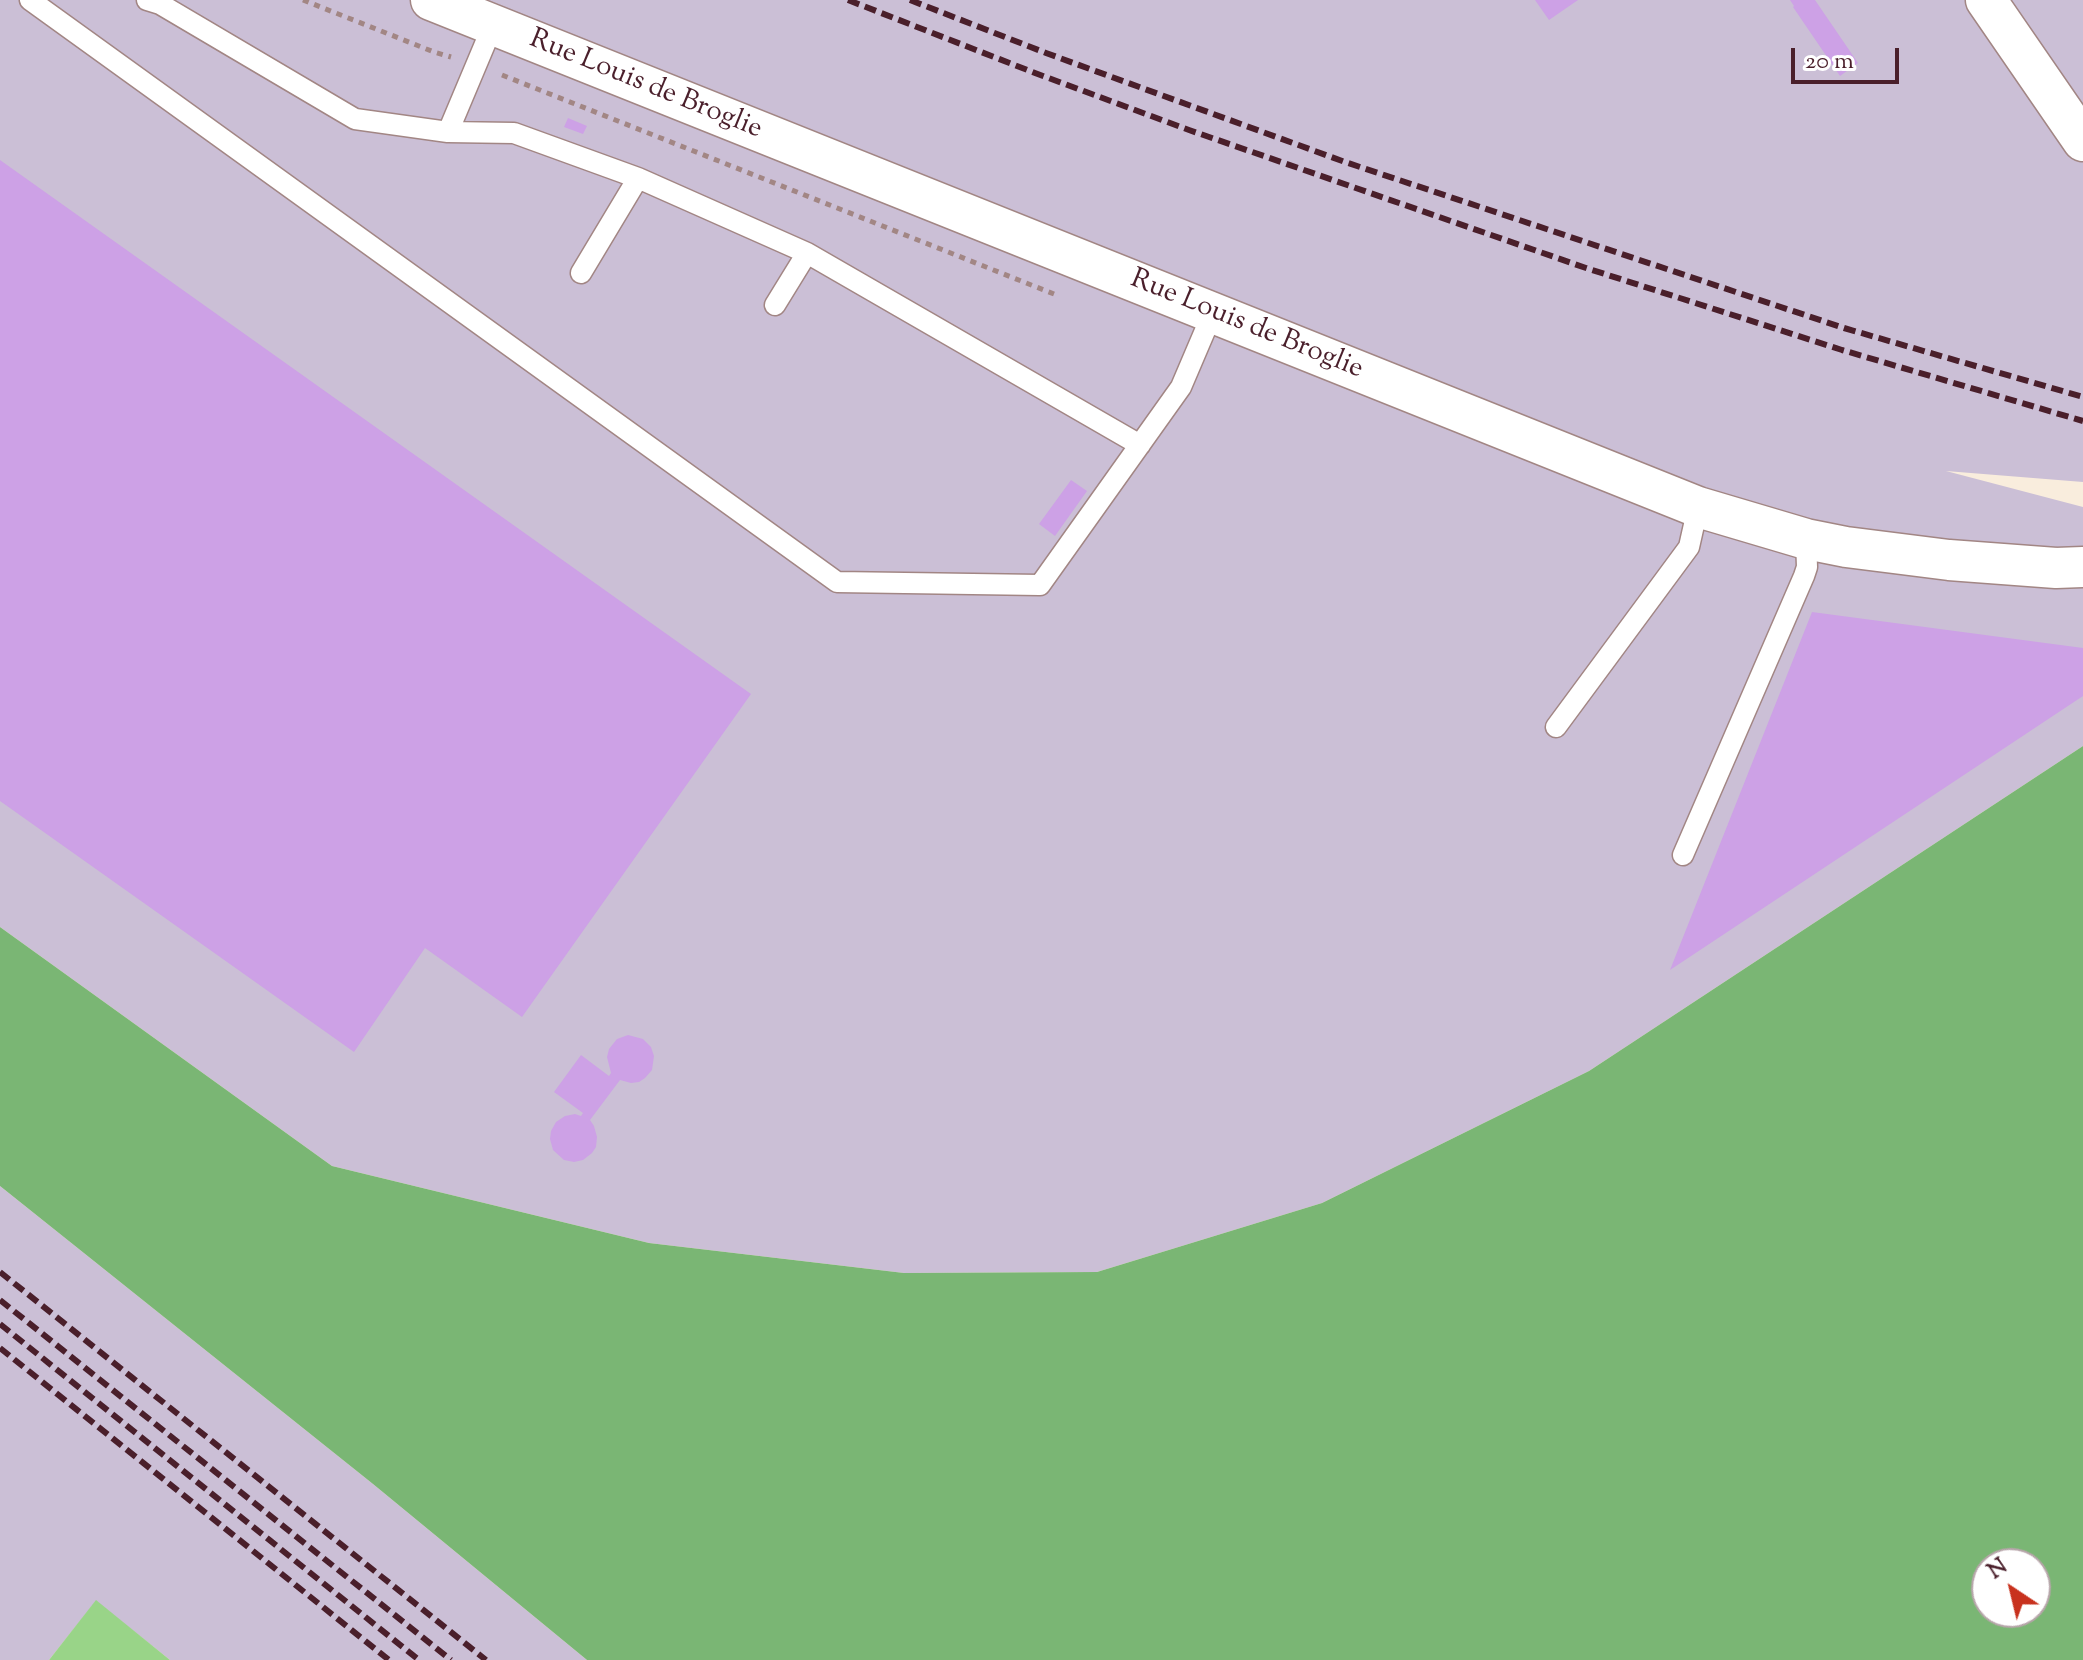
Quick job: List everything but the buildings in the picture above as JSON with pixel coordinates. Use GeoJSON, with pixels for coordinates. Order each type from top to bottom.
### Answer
{"type":"FeatureCollection","features":[{"type":"Feature","properties":{"kind":"street","name":"Rue Louis de Broglie"},"geometry":{"type":"LineString","coordinates":[[431,0],[1698,507],[1806,539],[1846,547],[1949,560],[2056,568],[2083,567]]}},
{"type":"Feature","properties":{"kind":"street"},"geometry":{"type":"LineString","coordinates":[[1986,0],[2083,141]]}},
{"type":"Feature","properties":{"kind":"lane"},"geometry":{"type":"LineString","coordinates":[[30,0],[837,582],[1040,585],[1181,387],[1213,312]]}},
{"type":"Feature","properties":{"kind":"lane"},"geometry":{"type":"LineString","coordinates":[[147,0],[160,4],[355,119],[448,132],[514,133],[638,178],[807,253],[1140,445]]}},
{"type":"Feature","properties":{"kind":"lane"},"geometry":{"type":"LineString","coordinates":[[448,132],[493,25]]}},
{"type":"Feature","properties":{"kind":"lane"},"geometry":{"type":"LineString","coordinates":[[581,273],[638,178]]}},
{"type":"Feature","properties":{"kind":"lane"},"geometry":{"type":"LineString","coordinates":[[775,305],[807,253]]}},
{"type":"Feature","properties":{"kind":"lane"},"geometry":{"type":"LineString","coordinates":[[1556,727],[1689,547],[1698,507]]}},
{"type":"Feature","properties":{"kind":"lane"},"geometry":{"type":"LineString","coordinates":[[1683,855],[1804,576],[1807,567],[1806,539]]}},
{"type":"Feature","properties":{"kind":"shaded area"},"geometry":{"type":"Polygon","coordinates":[[[0,0],[2083,0],[2083,482],[1946,471],[2083,507],[2083,746],[1589,1071],[1322,1203],[1097,1272],[904,1273],[649,1243],[332,1166],[0,927],[0,0]]]}},
{"type":"Feature","properties":{"kind":"shaded area"},"geometry":{"type":"Polygon","coordinates":[[[0,1186],[373,1484],[587,1660],[170,1660],[96,1601],[49,1660],[0,1660],[0,1186]]]}},
{"type":"Feature","properties":{"kind":"green space"},"geometry":{"type":"Polygon","coordinates":[[[2083,746],[2083,1660],[587,1660],[373,1484],[0,1186],[0,927],[332,1166],[649,1243],[904,1273],[1097,1272],[1322,1203],[1589,1071],[2083,746]]]}},
{"type":"Feature","properties":{"kind":"green space"},"geometry":{"type":"Polygon","coordinates":[[[96,1600],[170,1660],[49,1660],[96,1600]]]}},
{"type":"Feature","properties":{"kind":"railway"},"geometry":{"type":"LineString","coordinates":[[848,0],[1189,130],[1586,268],[1842,350],[2083,421]]}},
{"type":"Feature","properties":{"kind":"railway"},"geometry":{"type":"LineString","coordinates":[[910,0],[1345,162],[1844,328],[2083,397]]}},
{"type":"Feature","properties":{"kind":"railway"},"geometry":{"type":"LineString","coordinates":[[0,1272],[486,1660]]}},
{"type":"Feature","properties":{"kind":"railway"},"geometry":{"type":"LineString","coordinates":[[0,1300],[451,1660]]}},
{"type":"Feature","properties":{"kind":"railway"},"geometry":{"type":"LineString","coordinates":[[0,1324],[419,1660]]}},
{"type":"Feature","properties":{"kind":"railway"},"geometry":{"type":"LineString","coordinates":[[0,1348],[389,1660]]}}]}
